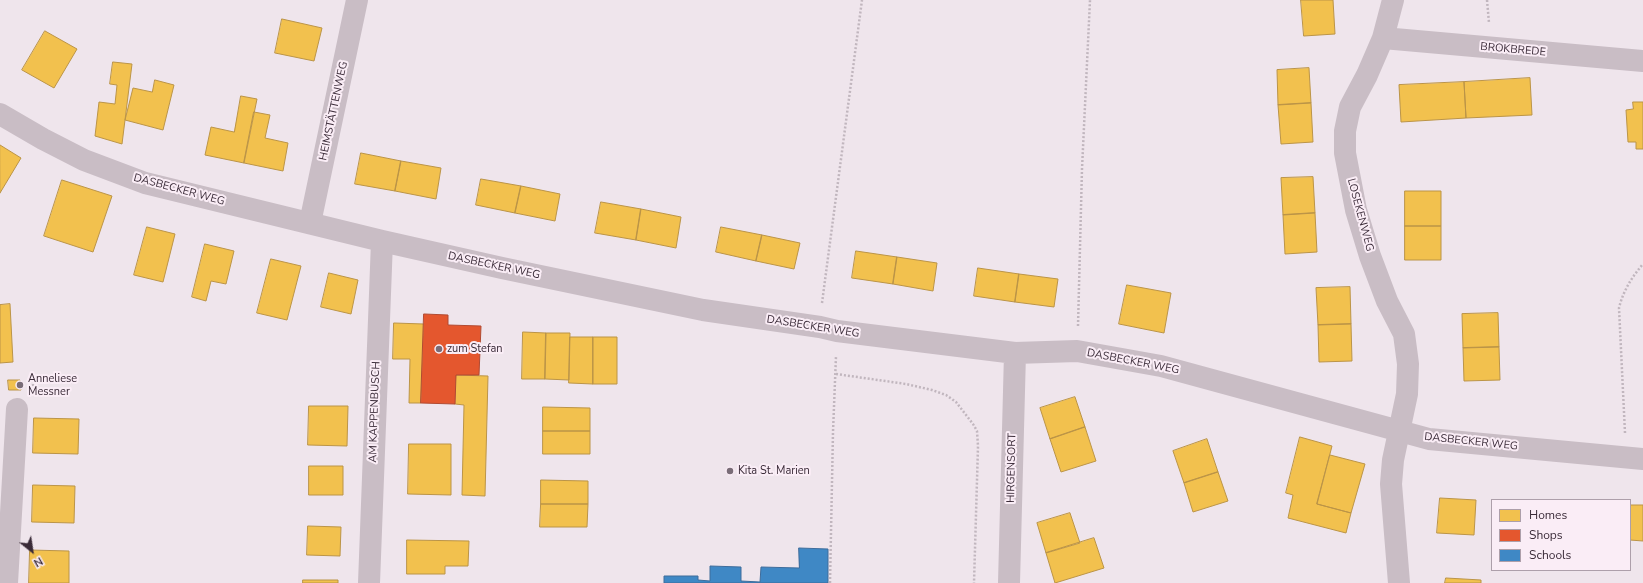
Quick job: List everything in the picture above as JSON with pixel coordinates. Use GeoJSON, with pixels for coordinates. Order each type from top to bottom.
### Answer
{"type":"FeatureCollection","features":[{"type":"Feature","properties":{"kind":"street","name":"HEIMSTÄTTENWEG"},"geometry":{"type":"LineString","coordinates":[[310,223],[358,0]]}},
{"type":"Feature","properties":{"kind":"street","name":"LOSEKENWEG"},"geometry":{"type":"LineString","coordinates":[[1393,0],[1383,38],[1367,75],[1350,107],[1345,131],[1345,153],[1356,210],[1370,256],[1387,301],[1404,334],[1408,364],[1407,394],[1393,460],[1391,484],[1399,583]]}},
{"type":"Feature","properties":{"kind":"street","name":"BROKBREDE"},"geometry":{"type":"LineString","coordinates":[[1383,38],[1643,61]]}},
{"type":"Feature","properties":{"kind":"street","name":"DASBECKER WEG"},"geometry":{"type":"LineString","coordinates":[[0,114],[43,139],[84,160],[145,183],[382,241],[703,310],[828,329],[1015,353],[1077,351],[1161,366],[1429,439],[1634,458]]}},
{"type":"Feature","properties":{"kind":"street","name":"AM KAPPENBUSCH"},"geometry":{"type":"LineString","coordinates":[[369,583],[382,241]]}},
{"type":"Feature","properties":{"kind":"street","name":"HIRGENSORT"},"geometry":{"type":"LineString","coordinates":[[1009,583],[1015,353]]}},
{"type":"Feature","properties":{"kind":"street"},"geometry":{"type":"LineString","coordinates":[[7,583],[4,558],[17,409]]}},
{"type":"Feature","properties":{"kind":"path"},"geometry":{"type":"LineString","coordinates":[[830,583],[833,432],[836,374],[828,329],[862,0]]}},
{"type":"Feature","properties":{"kind":"path"},"geometry":{"type":"LineString","coordinates":[[1077,351],[1082,169],[1090,0]]}},
{"type":"Feature","properties":{"kind":"path"},"geometry":{"type":"LineString","coordinates":[[1634,458],[1619,308],[1622,296],[1635,274],[1643,264]]}},
{"type":"Feature","properties":{"kind":"path"},"geometry":{"type":"LineString","coordinates":[[836,374],[906,384],[946,395],[956,402],[973,424],[977,431],[978,446],[974,583]]}},
{"type":"Feature","properties":{"kind":"building: Homes"},"geometry":{"type":"Polygon","coordinates":[[[1301,0],[1333,0],[1335,34],[1304,36],[1301,0]]]}},
{"type":"Feature","properties":{"kind":"building: Homes"},"geometry":{"type":"Polygon","coordinates":[[[282,19],[322,28],[314,61],[275,53],[282,19]]]}},
{"type":"Feature","properties":{"kind":"building: Homes"},"geometry":{"type":"Polygon","coordinates":[[[45,31],[77,49],[54,88],[22,70],[45,31]]]}},
{"type":"Feature","properties":{"kind":"building: Homes"},"geometry":{"type":"Polygon","coordinates":[[[113,62],[132,64],[122,144],[95,136],[99,102],[115,104],[117,85],[110,84],[113,62]]]}},
{"type":"Feature","properties":{"kind":"building: Homes"},"geometry":{"type":"Polygon","coordinates":[[[1309,68],[1311,103],[1278,105],[1277,70],[1309,68]]]}},
{"type":"Feature","properties":{"kind":"building: Homes"},"geometry":{"type":"Polygon","coordinates":[[[1530,78],[1532,115],[1466,118],[1464,82],[1530,78]]]}},
{"type":"Feature","properties":{"kind":"building: Homes"},"geometry":{"type":"Polygon","coordinates":[[[155,80],[174,85],[163,130],[125,120],[133,88],[152,92],[155,80]]]}},
{"type":"Feature","properties":{"kind":"building: Homes"},"geometry":{"type":"Polygon","coordinates":[[[1464,82],[1466,118],[1401,122],[1399,85],[1464,82]]]}},
{"type":"Feature","properties":{"kind":"building: Homes"},"geometry":{"type":"Polygon","coordinates":[[[241,96],[257,99],[244,163],[205,155],[211,127],[234,132],[241,96]]]}},
{"type":"Feature","properties":{"kind":"building: Homes"},"geometry":{"type":"Polygon","coordinates":[[[1633,102],[1643,102],[1643,149],[1636,149],[1636,142],[1628,142],[1626,110],[1633,109],[1633,102]]]}},
{"type":"Feature","properties":{"kind":"building: Homes"},"geometry":{"type":"Polygon","coordinates":[[[1311,103],[1313,142],[1281,144],[1278,105],[1311,103]]]}},
{"type":"Feature","properties":{"kind":"building: Homes"},"geometry":{"type":"Polygon","coordinates":[[[254,112],[270,115],[265,138],[288,143],[283,171],[244,163],[254,112]]]}},
{"type":"Feature","properties":{"kind":"building: Homes"},"geometry":{"type":"Polygon","coordinates":[[[0,145],[21,158],[0,193],[0,145]]]}},
{"type":"Feature","properties":{"kind":"building: Homes"},"geometry":{"type":"Polygon","coordinates":[[[361,153],[401,161],[395,191],[355,184],[361,153]]]}},
{"type":"Feature","properties":{"kind":"building: Homes"},"geometry":{"type":"Polygon","coordinates":[[[401,161],[441,168],[436,199],[395,191],[401,161]]]}},
{"type":"Feature","properties":{"kind":"building: Homes"},"geometry":{"type":"Polygon","coordinates":[[[1313,177],[1315,213],[1283,215],[1281,178],[1313,177]]]}},
{"type":"Feature","properties":{"kind":"building: Homes"},"geometry":{"type":"Polygon","coordinates":[[[481,179],[521,186],[515,213],[476,205],[481,179]]]}},
{"type":"Feature","properties":{"kind":"building: Homes"},"geometry":{"type":"Polygon","coordinates":[[[62,180],[112,196],[93,252],[44,236],[62,180]]]}},
{"type":"Feature","properties":{"kind":"building: Homes"},"geometry":{"type":"Polygon","coordinates":[[[521,186],[560,194],[555,221],[515,213],[521,186]]]}},
{"type":"Feature","properties":{"kind":"building: Homes"},"geometry":{"type":"Polygon","coordinates":[[[1405,191],[1441,191],[1441,226],[1405,226],[1405,191]]]}},
{"type":"Feature","properties":{"kind":"building: Homes"},"geometry":{"type":"Polygon","coordinates":[[[601,202],[641,209],[636,240],[595,233],[601,202]]]}},
{"type":"Feature","properties":{"kind":"building: Homes"},"geometry":{"type":"Polygon","coordinates":[[[641,209],[681,217],[676,248],[636,240],[641,209]]]}},
{"type":"Feature","properties":{"kind":"building: Homes"},"geometry":{"type":"Polygon","coordinates":[[[1315,213],[1317,252],[1285,254],[1283,215],[1315,213]]]}},
{"type":"Feature","properties":{"kind":"building: Homes"},"geometry":{"type":"Polygon","coordinates":[[[1405,226],[1441,226],[1441,260],[1405,260],[1405,226]]]}},
{"type":"Feature","properties":{"kind":"building: Homes"},"geometry":{"type":"Polygon","coordinates":[[[147,227],[175,234],[163,282],[134,275],[147,227]]]}},
{"type":"Feature","properties":{"kind":"building: Homes"},"geometry":{"type":"Polygon","coordinates":[[[721,227],[762,235],[756,261],[716,252],[721,227]]]}},
{"type":"Feature","properties":{"kind":"building: Homes"},"geometry":{"type":"Polygon","coordinates":[[[762,235],[800,243],[794,269],[756,261],[762,235]]]}},
{"type":"Feature","properties":{"kind":"building: Homes"},"geometry":{"type":"Polygon","coordinates":[[[205,244],[234,251],[226,284],[211,281],[206,301],[192,297],[205,244]]]}},
{"type":"Feature","properties":{"kind":"building: Homes"},"geometry":{"type":"Polygon","coordinates":[[[856,251],[897,257],[893,284],[852,278],[856,251]]]}},
{"type":"Feature","properties":{"kind":"building: Homes"},"geometry":{"type":"Polygon","coordinates":[[[897,257],[937,263],[933,291],[893,284],[897,257]]]}},
{"type":"Feature","properties":{"kind":"building: Homes"},"geometry":{"type":"Polygon","coordinates":[[[271,259],[301,266],[287,320],[257,313],[271,259]]]}},
{"type":"Feature","properties":{"kind":"building: Homes"},"geometry":{"type":"Polygon","coordinates":[[[978,268],[1019,274],[1015,302],[974,296],[978,268]]]}},
{"type":"Feature","properties":{"kind":"building: Homes"},"geometry":{"type":"Polygon","coordinates":[[[329,273],[358,280],[351,314],[321,307],[329,273]]]}},
{"type":"Feature","properties":{"kind":"building: Homes"},"geometry":{"type":"Polygon","coordinates":[[[1019,274],[1058,279],[1054,307],[1015,302],[1019,274]]]}},
{"type":"Feature","properties":{"kind":"building: Homes"},"geometry":{"type":"Polygon","coordinates":[[[1127,285],[1171,293],[1164,333],[1119,324],[1127,285]]]}},
{"type":"Feature","properties":{"kind":"building: Homes"},"geometry":{"type":"Polygon","coordinates":[[[1350,287],[1351,324],[1318,325],[1316,288],[1350,287]]]}},
{"type":"Feature","properties":{"kind":"building: Homes"},"geometry":{"type":"Polygon","coordinates":[[[10,304],[13,362],[0,363],[0,305],[10,304]]]}},
{"type":"Feature","properties":{"kind":"building: Homes"},"geometry":{"type":"Polygon","coordinates":[[[1498,313],[1499,347],[1463,348],[1462,314],[1498,313]]]}},
{"type":"Feature","properties":{"kind":"building: Homes"},"geometry":{"type":"Polygon","coordinates":[[[394,323],[424,324],[421,403],[409,403],[410,359],[393,359],[394,323]]]}},
{"type":"Feature","properties":{"kind":"building: Homes"},"geometry":{"type":"Polygon","coordinates":[[[1351,324],[1352,361],[1319,362],[1318,325],[1351,324]]]}},
{"type":"Feature","properties":{"kind":"building: Homes"},"geometry":{"type":"Polygon","coordinates":[[[523,332],[546,333],[545,379],[522,379],[523,332]]]}},
{"type":"Feature","properties":{"kind":"building: Homes"},"geometry":{"type":"Polygon","coordinates":[[[546,333],[570,333],[569,380],[545,379],[546,333]]]}},
{"type":"Feature","properties":{"kind":"building: Homes"},"geometry":{"type":"Polygon","coordinates":[[[570,337],[593,337],[593,384],[569,383],[570,337]]]}},
{"type":"Feature","properties":{"kind":"building: Homes"},"geometry":{"type":"Polygon","coordinates":[[[593,337],[617,337],[617,384],[593,384],[593,337]]]}},
{"type":"Feature","properties":{"kind":"building: Homes"},"geometry":{"type":"Polygon","coordinates":[[[1499,347],[1500,380],[1464,381],[1463,348],[1499,347]]]}},
{"type":"Feature","properties":{"kind":"building: Homes"},"geometry":{"type":"Polygon","coordinates":[[[456,375],[488,376],[485,496],[462,495],[464,405],[455,404],[456,375]]]}},
{"type":"Feature","properties":{"kind":"building: Homes"},"geometry":{"type":"Polygon","coordinates":[[[8,380],[20,380],[21,390],[9,390],[8,380]]]}},
{"type":"Feature","properties":{"kind":"building: Homes"},"geometry":{"type":"Polygon","coordinates":[[[1075,397],[1085,427],[1050,439],[1040,408],[1075,397]]]}},
{"type":"Feature","properties":{"kind":"building: Homes"},"geometry":{"type":"Polygon","coordinates":[[[309,406],[348,406],[347,446],[308,445],[309,406]]]}},
{"type":"Feature","properties":{"kind":"building: Homes"},"geometry":{"type":"Polygon","coordinates":[[[543,407],[590,408],[590,431],[543,431],[543,407]]]}},
{"type":"Feature","properties":{"kind":"building: Homes"},"geometry":{"type":"Polygon","coordinates":[[[34,418],[79,419],[78,454],[33,453],[34,418]]]}},
{"type":"Feature","properties":{"kind":"building: Homes"},"geometry":{"type":"Polygon","coordinates":[[[1085,427],[1096,461],[1061,472],[1050,439],[1085,427]]]}},
{"type":"Feature","properties":{"kind":"building: Homes"},"geometry":{"type":"Polygon","coordinates":[[[543,431],[590,431],[590,454],[543,454],[543,431]]]}},
{"type":"Feature","properties":{"kind":"building: Homes"},"geometry":{"type":"Polygon","coordinates":[[[1300,437],[1332,446],[1317,504],[1351,513],[1346,533],[1288,518],[1293,495],[1286,493],[1300,437]]]}},
{"type":"Feature","properties":{"kind":"building: Homes"},"geometry":{"type":"Polygon","coordinates":[[[1207,439],[1218,472],[1184,483],[1173,451],[1207,439]]]}},
{"type":"Feature","properties":{"kind":"building: Homes"},"geometry":{"type":"Polygon","coordinates":[[[409,444],[451,444],[451,495],[408,494],[409,444]]]}},
{"type":"Feature","properties":{"kind":"building: Homes"},"geometry":{"type":"Polygon","coordinates":[[[1330,455],[1365,464],[1351,513],[1317,504],[1330,455]]]}},
{"type":"Feature","properties":{"kind":"building: Homes"},"geometry":{"type":"Polygon","coordinates":[[[309,466],[343,466],[343,495],[309,495],[309,466]]]}},
{"type":"Feature","properties":{"kind":"building: Homes"},"geometry":{"type":"Polygon","coordinates":[[[1218,472],[1228,501],[1193,512],[1184,483],[1218,472]]]}},
{"type":"Feature","properties":{"kind":"building: Homes"},"geometry":{"type":"Polygon","coordinates":[[[541,480],[588,481],[588,504],[541,504],[541,480]]]}},
{"type":"Feature","properties":{"kind":"building: Homes"},"geometry":{"type":"Polygon","coordinates":[[[33,485],[75,486],[74,523],[32,522],[33,485]]]}},
{"type":"Feature","properties":{"kind":"building: Homes"},"geometry":{"type":"Polygon","coordinates":[[[1440,498],[1476,500],[1474,535],[1437,533],[1440,498]]]}},
{"type":"Feature","properties":{"kind":"building: Homes"},"geometry":{"type":"Polygon","coordinates":[[[541,504],[588,504],[587,527],[540,527],[541,504]]]}},
{"type":"Feature","properties":{"kind":"building: Homes"},"geometry":{"type":"Polygon","coordinates":[[[1631,505],[1643,505],[1643,541],[1631,540],[1631,505]]]}},
{"type":"Feature","properties":{"kind":"building: Homes"},"geometry":{"type":"Polygon","coordinates":[[[1070,513],[1080,543],[1046,553],[1037,523],[1070,513]]]}},
{"type":"Feature","properties":{"kind":"building: Homes"},"geometry":{"type":"Polygon","coordinates":[[[308,526],[341,527],[340,556],[307,555],[308,526]]]}},
{"type":"Feature","properties":{"kind":"building: Homes"},"geometry":{"type":"Polygon","coordinates":[[[1094,538],[1104,568],[1055,583],[1046,553],[1094,538]]]}},
{"type":"Feature","properties":{"kind":"building: Homes"},"geometry":{"type":"Polygon","coordinates":[[[407,540],[469,541],[468,566],[445,566],[445,574],[407,574],[407,540]]]}},
{"type":"Feature","properties":{"kind":"building: Homes"},"geometry":{"type":"Polygon","coordinates":[[[30,550],[69,551],[69,583],[29,583],[30,550]]]}},
{"type":"Feature","properties":{"kind":"building: Homes"},"geometry":{"type":"Polygon","coordinates":[[[1446,578],[1481,580],[1481,583],[1445,583],[1446,578]]]}},
{"type":"Feature","properties":{"kind":"building: Homes"},"geometry":{"type":"Polygon","coordinates":[[[303,580],[338,580],[338,583],[303,583],[303,580]]]}},
{"type":"Feature","properties":{"kind":"building: Shops"},"geometry":{"type":"Polygon","coordinates":[[[424,314],[448,315],[448,325],[481,326],[479,375],[456,375],[455,404],[421,403],[424,314]]]}},
{"type":"Feature","properties":{"kind":"building: Schools"},"geometry":{"type":"Polygon","coordinates":[[[799,548],[828,549],[828,583],[664,583],[664,576],[698,576],[698,580],[710,581],[710,566],[741,567],[741,581],[760,582],[761,567],[799,568],[799,548]]]}},
{"type":"Feature","properties":{"kind":"place","name":"zum Stefan"},"geometry":{"type":"Point","coordinates":[439,349]}},
{"type":"Feature","properties":{"kind":"place","name":"Anneliese Messner"},"geometry":{"type":"Point","coordinates":[20,385]}},
{"type":"Feature","properties":{"kind":"place","name":"Kita St. Marien"},"geometry":{"type":"Point","coordinates":[730,471]}}]}
